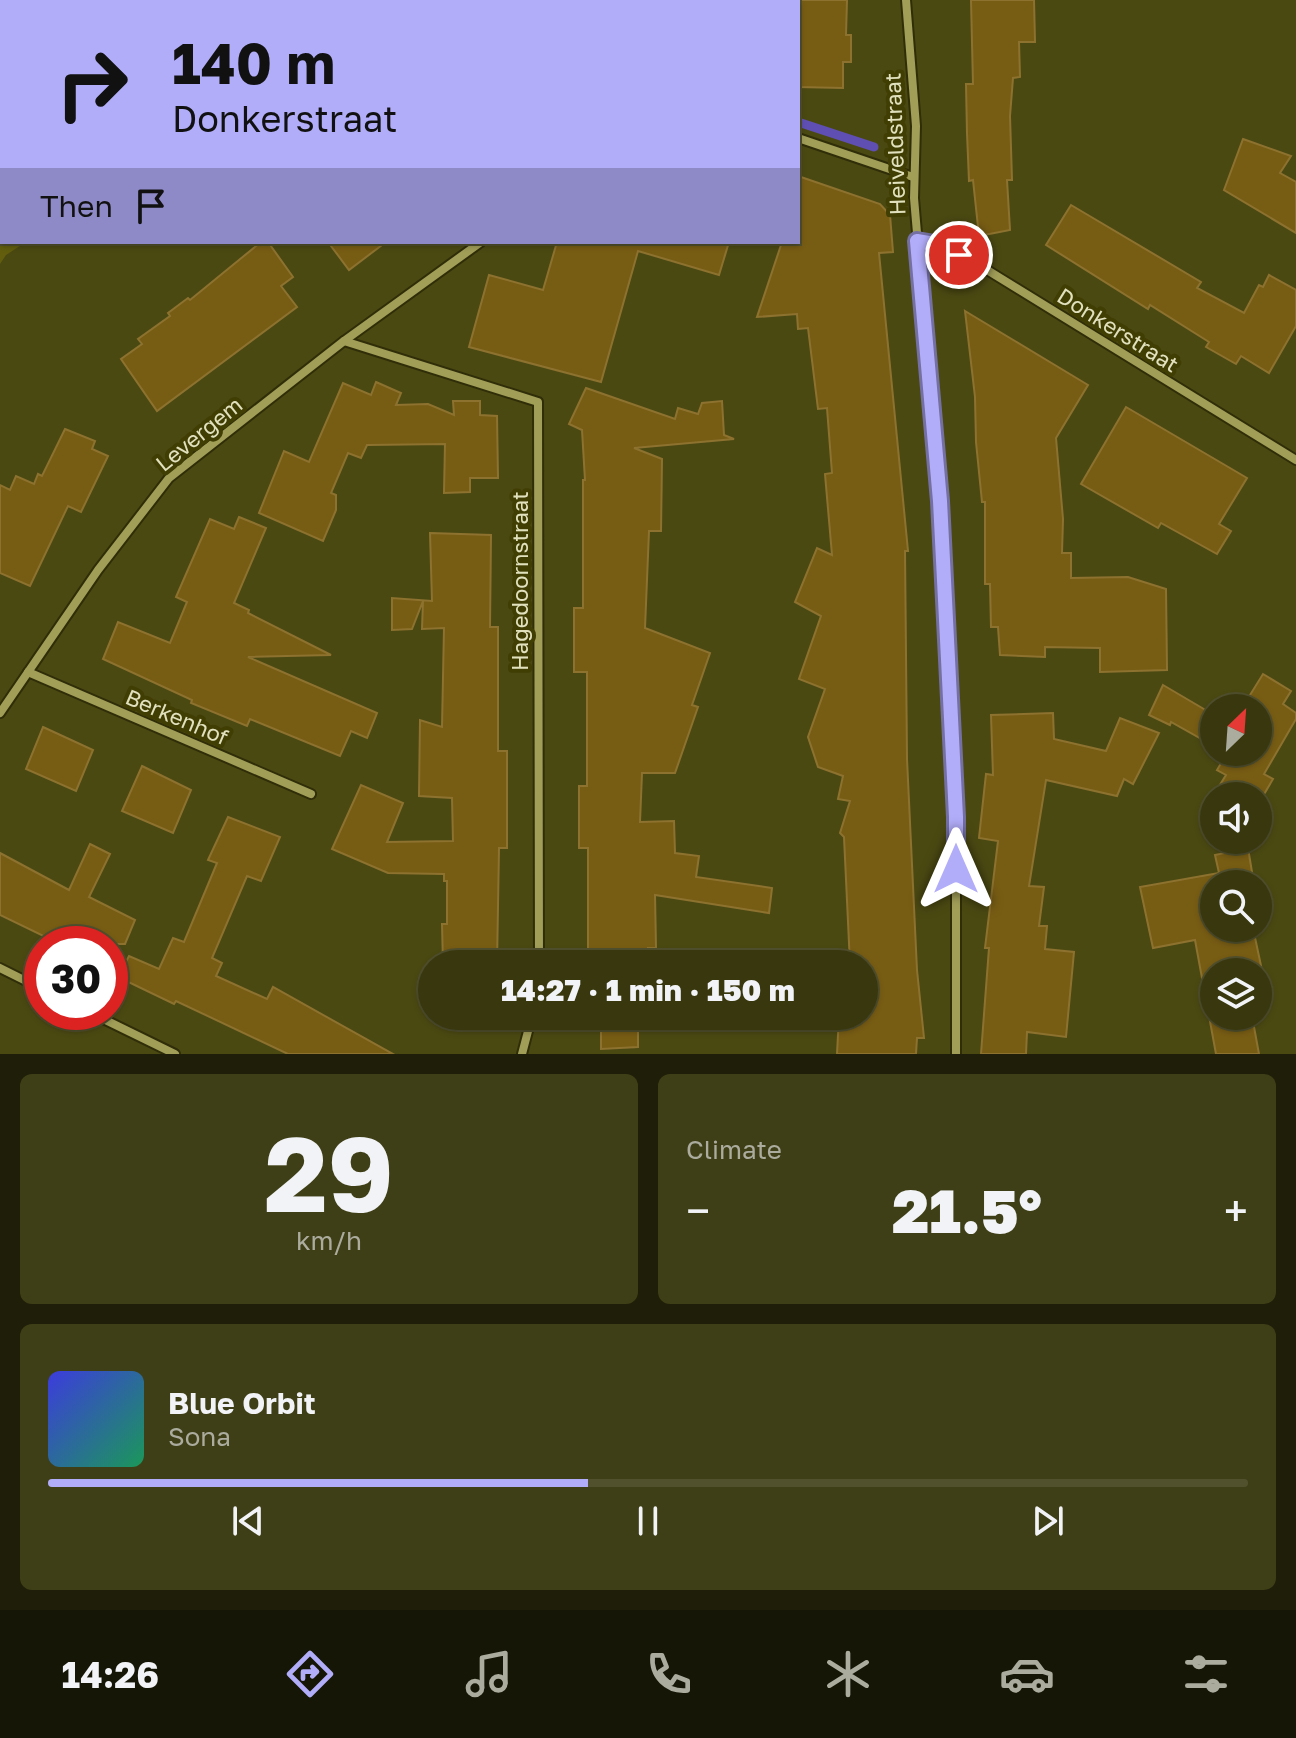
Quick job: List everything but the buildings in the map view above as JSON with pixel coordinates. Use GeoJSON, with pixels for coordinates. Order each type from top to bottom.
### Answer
{"type":"FeatureCollection","features":[{"type":"Feature","properties":{"kind":"street","name":"Heiveldstraat"},"geometry":{"type":"LineString","coordinates":[[906,0],[916,126],[913,177],[940,501],[956,817],[956,1054]]}},
{"type":"Feature","properties":{"kind":"street"},"geometry":{"type":"LineString","coordinates":[[800,139],[913,177]]}},
{"type":"Feature","properties":{"kind":"street","name":"Donkerstraat"},"geometry":{"type":"LineString","coordinates":[[917,241],[940,245],[979,265],[1296,460]]}},
{"type":"Feature","properties":{"kind":"street","name":"Levergem"},"geometry":{"type":"LineString","coordinates":[[0,713],[98,570],[169,478],[344,341],[478,244]]}},
{"type":"Feature","properties":{"kind":"street","name":"Hagedoornstraat"},"geometry":{"type":"LineString","coordinates":[[344,341],[538,402],[539,950]]}},
{"type":"Feature","properties":{"kind":"street","name":"Berkenhof"},"geometry":{"type":"LineString","coordinates":[[28,672],[311,794]]}},
{"type":"Feature","properties":{"kind":"street"},"geometry":{"type":"LineString","coordinates":[[0,968],[24,980]]}},
{"type":"Feature","properties":{"kind":"street"},"geometry":{"type":"LineString","coordinates":[[126,1030],[175,1054]]}},
{"type":"Feature","properties":{"kind":"street"},"geometry":{"type":"LineString","coordinates":[[522,1054],[528,1030]]}},
{"type":"Feature","properties":{"kind":"shaded area"},"geometry":{"type":"Polygon","coordinates":[[[0,244],[23,244],[6,255],[0,264],[0,244]]]}},
{"type":"Feature","properties":{"kind":"waterway"},"geometry":{"type":"LineString","coordinates":[[800,123],[874,147]]}},
{"type":"Feature","properties":{"kind":"route"},"geometry":{"type":"LineString","coordinates":[[956,869],[940,501],[917,241],[940,245],[959,255]]}}]}
